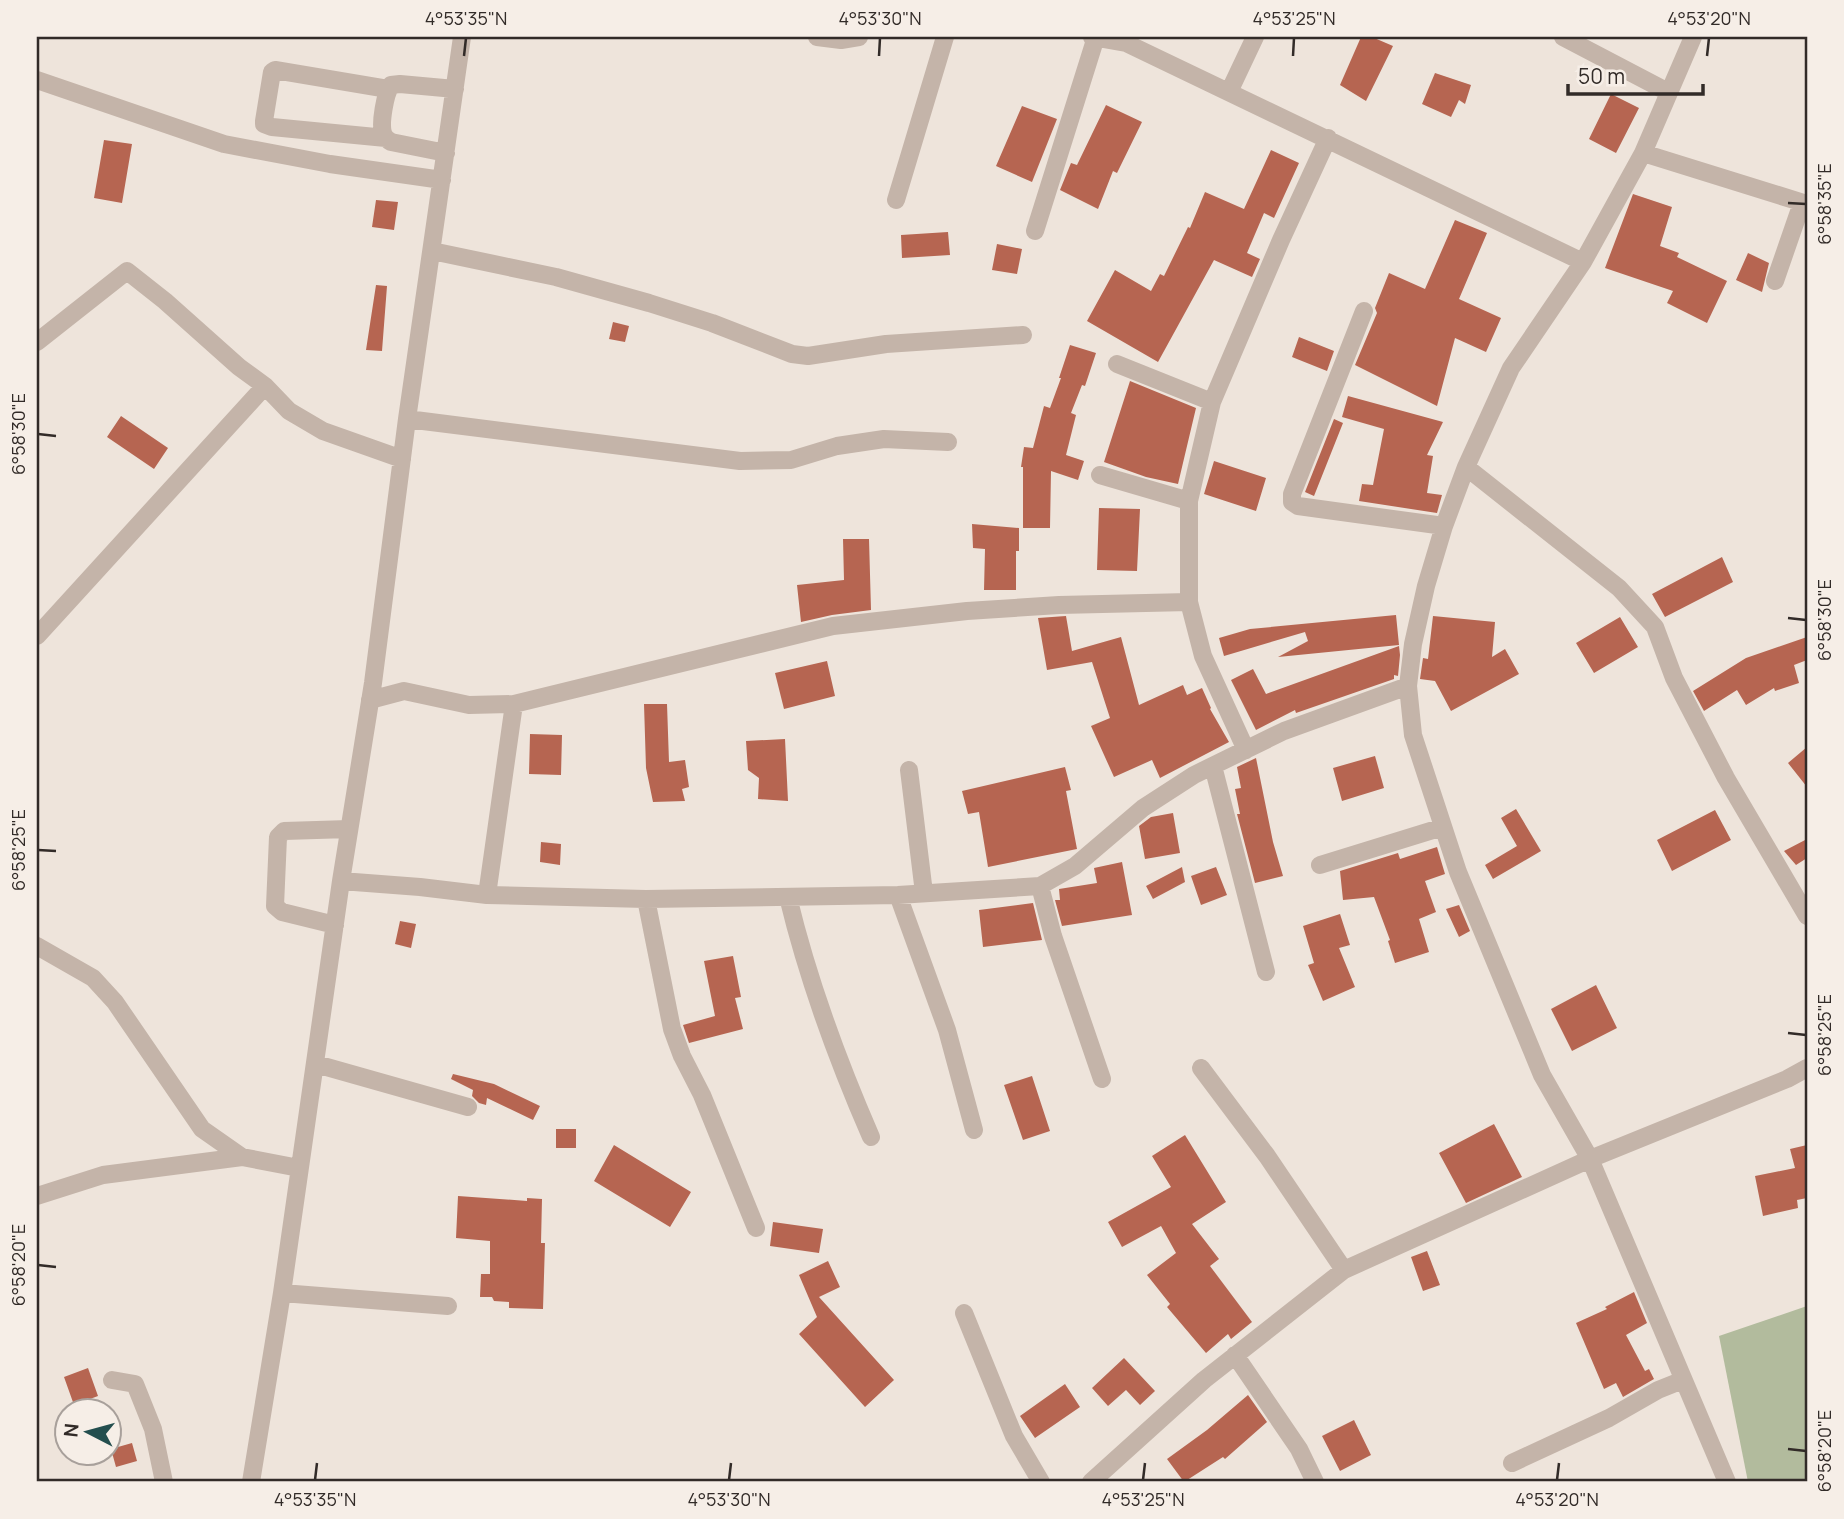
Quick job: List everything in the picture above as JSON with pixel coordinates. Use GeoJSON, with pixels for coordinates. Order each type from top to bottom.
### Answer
{"type":"FeatureCollection","features":[{"type":"Feature","properties":{"kind":"street"},"geometry":{"type":"LineString","coordinates":[[251,1482],[282,1293],[341,881],[370,700],[462,37]]}},
{"type":"Feature","properties":{"kind":"street"},"geometry":{"type":"LineString","coordinates":[[817,37],[841,40],[859,37]]}},
{"type":"Feature","properties":{"kind":"street"},"geometry":{"type":"LineString","coordinates":[[896,200],[945,37]]}},
{"type":"Feature","properties":{"kind":"street"},"geometry":{"type":"LineString","coordinates":[[1035,231],[1094,37],[1125,43],[1583,262]]}},
{"type":"Feature","properties":{"kind":"street"},"geometry":{"type":"LineString","coordinates":[[1229,92],[1255,37]]}},
{"type":"Feature","properties":{"kind":"street"},"geometry":{"type":"LineString","coordinates":[[1563,37],[1668,92]]}},
{"type":"Feature","properties":{"kind":"street"},"geometry":{"type":"LineString","coordinates":[[1693,37],[1643,153],[1583,262],[1511,368],[1466,467],[1426,586],[1413,645],[1408,686],[1413,735],[1458,872],[1542,1075],[1590,1159],[1727,1482]]}},
{"type":"Feature","properties":{"kind":"street"},"geometry":{"type":"LineString","coordinates":[[386,138],[272,127],[267,126],[264,121],[272,72],[275,70],[388,89]]}},
{"type":"Feature","properties":{"kind":"street"},"geometry":{"type":"LineString","coordinates":[[37,80],[224,144],[330,164],[442,180]]}},
{"type":"Feature","properties":{"kind":"street"},"geometry":{"type":"LineString","coordinates":[[446,153],[391,142],[386,138],[382,131],[386,92],[391,85],[401,84],[454,89]]}},
{"type":"Feature","properties":{"kind":"street"},"geometry":{"type":"LineString","coordinates":[[1246,750],[1203,656],[1189,602],[1189,501],[1212,402],[1328,138]]}},
{"type":"Feature","properties":{"kind":"street"},"geometry":{"type":"LineString","coordinates":[[1643,153],[1805,204],[1775,281]]}},
{"type":"Feature","properties":{"kind":"street"},"geometry":{"type":"LineString","coordinates":[[432,251],[556,277],[649,303],[712,323],[792,354],[808,356],[886,344],[1023,335]]}},
{"type":"Feature","properties":{"kind":"street"},"geometry":{"type":"LineString","coordinates":[[37,342],[127,271],[265,386],[289,411],[323,431],[402,459]]}},
{"type":"Feature","properties":{"kind":"street"},"geometry":{"type":"LineString","coordinates":[[1364,312],[1292,494],[1292,502],[1298,506],[1444,526]]}},
{"type":"Feature","properties":{"kind":"street"},"geometry":{"type":"LineString","coordinates":[[1116,363],[1212,402]]}},
{"type":"Feature","properties":{"kind":"street"},"geometry":{"type":"LineString","coordinates":[[37,636],[265,386]]}},
{"type":"Feature","properties":{"kind":"street"},"geometry":{"type":"LineString","coordinates":[[407,419],[740,461],[792,460],[837,446],[884,439],[947,442]]}},
{"type":"Feature","properties":{"kind":"street"},"geometry":{"type":"LineString","coordinates":[[1466,467],[1619,588],[1655,627],[1674,678],[1721,767],[1807,916]]}},
{"type":"Feature","properties":{"kind":"street"},"geometry":{"type":"LineString","coordinates":[[1100,475],[1189,501]]}},
{"type":"Feature","properties":{"kind":"street"},"geometry":{"type":"LineString","coordinates":[[370,700],[404,691],[469,705],[514,704],[832,626],[967,611],[1059,605],[1189,602]]}},
{"type":"Feature","properties":{"kind":"street"},"geometry":{"type":"LineString","coordinates":[[341,881],[487,895],[646,899],[898,895],[1041,886],[1075,866],[1143,808],[1213,766],[1284,731],[1408,686]]}},
{"type":"Feature","properties":{"kind":"street"},"geometry":{"type":"LineString","coordinates":[[487,895],[514,704]]}},
{"type":"Feature","properties":{"kind":"street"},"geometry":{"type":"LineString","coordinates":[[1213,766],[1266,972]]}},
{"type":"Feature","properties":{"kind":"street"},"geometry":{"type":"LineString","coordinates":[[909,770],[924,893]]}},
{"type":"Feature","properties":{"kind":"street"},"geometry":{"type":"LineString","coordinates":[[1320,866],[1443,827]]}},
{"type":"Feature","properties":{"kind":"street"},"geometry":{"type":"LineString","coordinates":[[335,925],[282,912],[275,906],[278,837],[284,831],[349,829]]}},
{"type":"Feature","properties":{"kind":"street"},"geometry":{"type":"LineString","coordinates":[[1041,886],[1053,936],[1102,1079]]}},
{"type":"Feature","properties":{"kind":"street"},"geometry":{"type":"LineString","coordinates":[[898,895],[947,1030],[974,1130]]}},
{"type":"Feature","properties":{"kind":"street"},"geometry":{"type":"LineString","coordinates":[[788,898],[809,976],[835,1054],[871,1137]]}},
{"type":"Feature","properties":{"kind":"street"},"geometry":{"type":"LineString","coordinates":[[646,899],[671,1029],[702,1096],[755,1228]]}},
{"type":"Feature","properties":{"kind":"street"},"geometry":{"type":"LineString","coordinates":[[37,946],[93,978],[115,1002],[202,1129],[242,1157]]}},
{"type":"Feature","properties":{"kind":"street"},"geometry":{"type":"LineString","coordinates":[[316,1064],[468,1107]]}},
{"type":"Feature","properties":{"kind":"street"},"geometry":{"type":"LineString","coordinates":[[1201,1068],[1267,1156],[1344,1270]]}},
{"type":"Feature","properties":{"kind":"street"},"geometry":{"type":"LineString","coordinates":[[1091,1482],[1235,1354],[1344,1270],[1590,1159],[1787,1079],[1807,1068]]}},
{"type":"Feature","properties":{"kind":"street"},"geometry":{"type":"LineString","coordinates":[[37,1196],[103,1175],[242,1157],[299,1168]]}},
{"type":"Feature","properties":{"kind":"street"},"geometry":{"type":"LineString","coordinates":[[282,1293],[448,1306]]}},
{"type":"Feature","properties":{"kind":"street"},"geometry":{"type":"LineString","coordinates":[[964,1313],[1014,1436],[1041,1482]]}},
{"type":"Feature","properties":{"kind":"street"},"geometry":{"type":"LineString","coordinates":[[1235,1354],[1299,1449],[1315,1482]]}},
{"type":"Feature","properties":{"kind":"street"},"geometry":{"type":"LineString","coordinates":[[112,1380],[135,1384],[153,1430],[164,1482]]}},
{"type":"Feature","properties":{"kind":"street"},"geometry":{"type":"LineString","coordinates":[[1512,1464],[1683,1380]]}},
{"type":"Feature","properties":{"kind":"green space"},"geometry":{"type":"Polygon","coordinates":[[[1807,1306],[1807,1482],[1748,1482],[1719,1336],[1807,1306]]]}},
{"type":"Feature","properties":{"kind":"building"},"geometry":{"type":"Polygon","coordinates":[[[1361,37],[1372,37],[1393,46],[1366,101],[1340,85],[1361,37]]]}},
{"type":"Feature","properties":{"kind":"building"},"geometry":{"type":"Polygon","coordinates":[[[1435,73],[1471,85],[1465,104],[1459,100],[1451,117],[1422,104],[1435,73]]]}},
{"type":"Feature","properties":{"kind":"building"},"geometry":{"type":"Polygon","coordinates":[[[1611,94],[1639,108],[1616,153],[1589,139],[1611,94]]]}},
{"type":"Feature","properties":{"kind":"building"},"geometry":{"type":"Polygon","coordinates":[[[1106,105],[1142,122],[1117,173],[1113,171],[1098,209],[1060,190],[1071,163],[1077,165],[1106,105]]]}},
{"type":"Feature","properties":{"kind":"building"},"geometry":{"type":"Polygon","coordinates":[[[1022,106],[1057,119],[1032,182],[996,166],[1022,106]]]}},
{"type":"Feature","properties":{"kind":"building"},"geometry":{"type":"Polygon","coordinates":[[[104,140],[132,144],[122,203],[94,198],[104,140]]]}},
{"type":"Feature","properties":{"kind":"building"},"geometry":{"type":"Polygon","coordinates":[[[1271,150],[1299,163],[1274,218],[1264,213],[1247,253],[1260,259],[1252,277],[1214,260],[1158,362],[1087,321],[1115,270],[1151,291],[1160,274],[1164,276],[1188,227],[1190,228],[1205,192],[1244,209],[1271,150]]]}},
{"type":"Feature","properties":{"kind":"building"},"geometry":{"type":"Polygon","coordinates":[[[1633,194],[1672,207],[1660,246],[1679,253],[1677,257],[1727,281],[1707,323],[1667,303],[1673,291],[1605,268],[1633,194]]]}},
{"type":"Feature","properties":{"kind":"building"},"geometry":{"type":"Polygon","coordinates":[[[376,200],[398,202],[394,230],[372,227],[376,200]]]}},
{"type":"Feature","properties":{"kind":"building"},"geometry":{"type":"Polygon","coordinates":[[[1455,220],[1487,233],[1459,299],[1501,318],[1486,352],[1455,338],[1437,406],[1355,365],[1377,313],[1375,308],[1389,273],[1425,289],[1455,220]]]}},
{"type":"Feature","properties":{"kind":"building"},"geometry":{"type":"Polygon","coordinates":[[[948,232],[950,255],[902,258],[901,235],[948,232]]]}},
{"type":"Feature","properties":{"kind":"building"},"geometry":{"type":"Polygon","coordinates":[[[997,244],[1022,249],[1017,274],[992,270],[997,244]]]}},
{"type":"Feature","properties":{"kind":"building"},"geometry":{"type":"Polygon","coordinates":[[[1748,253],[1769,263],[1762,292],[1736,280],[1748,253]]]}},
{"type":"Feature","properties":{"kind":"building"},"geometry":{"type":"Polygon","coordinates":[[[376,285],[387,286],[382,351],[366,350],[376,285]]]}},
{"type":"Feature","properties":{"kind":"building"},"geometry":{"type":"Polygon","coordinates":[[[613,322],[629,326],[625,342],[609,339],[613,322]]]}},
{"type":"Feature","properties":{"kind":"building"},"geometry":{"type":"Polygon","coordinates":[[[1299,337],[1334,351],[1327,371],[1292,357],[1299,337]]]}},
{"type":"Feature","properties":{"kind":"building"},"geometry":{"type":"Polygon","coordinates":[[[1070,345],[1096,353],[1085,386],[1082,385],[1071,413],[1076,415],[1066,455],[1084,461],[1078,480],[1051,471],[1050,528],[1023,528],[1021,467],[1024,447],[1033,448],[1044,406],[1050,408],[1070,345]]]}},
{"type":"Feature","properties":{"kind":"building"},"geometry":{"type":"Polygon","coordinates":[[[1130,381],[1196,408],[1178,484],[1146,477],[1104,462],[1130,381]]]}},
{"type":"Feature","properties":{"kind":"building"},"geometry":{"type":"Polygon","coordinates":[[[1348,396],[1443,422],[1427,455],[1433,456],[1427,493],[1442,495],[1437,513],[1359,501],[1362,484],[1373,485],[1384,429],[1342,417],[1348,396]]]}},
{"type":"Feature","properties":{"kind":"building"},"geometry":{"type":"Polygon","coordinates":[[[121,416],[168,448],[154,469],[107,437],[121,416]]]}},
{"type":"Feature","properties":{"kind":"building"},"geometry":{"type":"Polygon","coordinates":[[[1334,419],[1343,423],[1314,496],[1305,492],[1334,419]]]}},
{"type":"Feature","properties":{"kind":"building"},"geometry":{"type":"Polygon","coordinates":[[[1214,461],[1266,478],[1256,511],[1204,494],[1214,461]]]}},
{"type":"Feature","properties":{"kind":"building"},"geometry":{"type":"Polygon","coordinates":[[[1099,508],[1140,509],[1137,571],[1097,570],[1099,508]]]}},
{"type":"Feature","properties":{"kind":"building"},"geometry":{"type":"Polygon","coordinates":[[[972,524],[1019,528],[1016,590],[984,590],[985,549],[973,548],[972,524]]]}},
{"type":"Feature","properties":{"kind":"building"},"geometry":{"type":"Polygon","coordinates":[[[843,539],[869,539],[871,610],[801,622],[797,585],[844,580],[843,539]]]}},
{"type":"Feature","properties":{"kind":"building"},"geometry":{"type":"Polygon","coordinates":[[[1722,557],[1733,582],[1665,617],[1652,594],[1722,557]]]}},
{"type":"Feature","properties":{"kind":"building"},"geometry":{"type":"Polygon","coordinates":[[[1396,615],[1399,645],[1278,657],[1308,641],[1305,632],[1224,656],[1219,638],[1250,629],[1396,615]]]}},
{"type":"Feature","properties":{"kind":"building"},"geometry":{"type":"Polygon","coordinates":[[[1066,616],[1072,651],[1121,637],[1139,705],[1183,685],[1187,695],[1202,688],[1210,709],[1229,742],[1160,778],[1152,760],[1114,777],[1091,726],[1110,718],[1092,662],[1047,670],[1038,618],[1066,616]]]}},
{"type":"Feature","properties":{"kind":"building"},"geometry":{"type":"Polygon","coordinates":[[[1433,616],[1495,622],[1492,657],[1505,649],[1519,674],[1451,711],[1435,681],[1420,679],[1423,658],[1428,659],[1433,616]]]}},
{"type":"Feature","properties":{"kind":"building"},"geometry":{"type":"Polygon","coordinates":[[[1620,617],[1638,647],[1594,673],[1576,643],[1620,617]]]}},
{"type":"Feature","properties":{"kind":"building"},"geometry":{"type":"Polygon","coordinates":[[[1807,637],[1807,660],[1794,665],[1799,683],[1775,691],[1774,688],[1746,705],[1737,690],[1704,711],[1693,691],[1746,658],[1807,637]]]}},
{"type":"Feature","properties":{"kind":"building"},"geometry":{"type":"Polygon","coordinates":[[[1399,646],[1398,676],[1394,675],[1394,679],[1296,713],[1295,710],[1256,730],[1231,680],[1253,669],[1266,694],[1399,646]]]}},
{"type":"Feature","properties":{"kind":"building"},"geometry":{"type":"Polygon","coordinates":[[[827,661],[835,696],[784,709],[775,673],[827,661]]]}},
{"type":"Feature","properties":{"kind":"building"},"geometry":{"type":"Polygon","coordinates":[[[644,704],[667,704],[669,762],[685,760],[689,787],[682,789],[685,801],[653,802],[646,768],[644,704]]]}},
{"type":"Feature","properties":{"kind":"building"},"geometry":{"type":"Polygon","coordinates":[[[530,734],[562,735],[561,775],[529,774],[530,734]]]}},
{"type":"Feature","properties":{"kind":"building"},"geometry":{"type":"Polygon","coordinates":[[[785,739],[788,801],[758,799],[759,778],[748,770],[746,741],[785,739]]]}},
{"type":"Feature","properties":{"kind":"building"},"geometry":{"type":"Polygon","coordinates":[[[1807,747],[1807,787],[1788,763],[1807,747]]]}},
{"type":"Feature","properties":{"kind":"building"},"geometry":{"type":"Polygon","coordinates":[[[1375,756],[1384,788],[1342,801],[1333,768],[1375,756]]]}},
{"type":"Feature","properties":{"kind":"building"},"geometry":{"type":"Polygon","coordinates":[[[1256,758],[1273,842],[1283,876],[1255,883],[1237,814],[1240,814],[1235,789],[1241,788],[1237,767],[1256,758]]]}},
{"type":"Feature","properties":{"kind":"building"},"geometry":{"type":"Polygon","coordinates":[[[1065,767],[1071,790],[1066,791],[1077,849],[988,867],[979,812],[968,814],[962,791],[1065,767]]]}},
{"type":"Feature","properties":{"kind":"building"},"geometry":{"type":"Polygon","coordinates":[[[1516,809],[1541,851],[1493,879],[1485,865],[1517,846],[1501,818],[1516,809]]]}},
{"type":"Feature","properties":{"kind":"building"},"geometry":{"type":"Polygon","coordinates":[[[1715,810],[1731,840],[1672,871],[1657,840],[1715,810]]]}},
{"type":"Feature","properties":{"kind":"building"},"geometry":{"type":"Polygon","coordinates":[[[1173,813],[1180,853],[1145,859],[1139,826],[1151,817],[1173,813]]]}},
{"type":"Feature","properties":{"kind":"building"},"geometry":{"type":"Polygon","coordinates":[[[1807,839],[1807,858],[1796,865],[1784,851],[1807,839]]]}},
{"type":"Feature","properties":{"kind":"building"},"geometry":{"type":"Polygon","coordinates":[[[541,842],[561,844],[560,865],[540,862],[541,842]]]}},
{"type":"Feature","properties":{"kind":"building"},"geometry":{"type":"Polygon","coordinates":[[[1437,847],[1445,874],[1425,881],[1436,912],[1419,919],[1429,952],[1395,963],[1388,941],[1390,940],[1374,897],[1343,900],[1340,871],[1398,853],[1400,859],[1437,847]]]}},
{"type":"Feature","properties":{"kind":"building"},"geometry":{"type":"Polygon","coordinates":[[[1122,862],[1132,915],[1062,926],[1055,900],[1060,900],[1059,889],[1097,883],[1094,868],[1122,862]]]}},
{"type":"Feature","properties":{"kind":"building"},"geometry":{"type":"Polygon","coordinates":[[[1182,867],[1185,882],[1153,899],[1146,886],[1182,867]]]}},
{"type":"Feature","properties":{"kind":"building"},"geometry":{"type":"Polygon","coordinates":[[[1216,867],[1227,895],[1201,905],[1191,876],[1216,867]]]}},
{"type":"Feature","properties":{"kind":"building"},"geometry":{"type":"Polygon","coordinates":[[[1033,903],[1042,940],[983,947],[979,910],[1033,903]]]}},
{"type":"Feature","properties":{"kind":"building"},"geometry":{"type":"Polygon","coordinates":[[[1459,905],[1470,931],[1459,937],[1446,909],[1459,905]]]}},
{"type":"Feature","properties":{"kind":"building"},"geometry":{"type":"Polygon","coordinates":[[[1340,914],[1350,945],[1339,948],[1355,987],[1323,1001],[1308,965],[1314,963],[1303,926],[1340,914]]]}},
{"type":"Feature","properties":{"kind":"building"},"geometry":{"type":"Polygon","coordinates":[[[400,921],[416,924],[411,948],[395,944],[400,921]]]}},
{"type":"Feature","properties":{"kind":"building"},"geometry":{"type":"Polygon","coordinates":[[[733,956],[741,997],[735,998],[743,1029],[689,1043],[683,1025],[715,1016],[704,961],[733,956]]]}},
{"type":"Feature","properties":{"kind":"building"},"geometry":{"type":"Polygon","coordinates":[[[1596,985],[1617,1028],[1572,1051],[1551,1009],[1596,985]]]}},
{"type":"Feature","properties":{"kind":"building"},"geometry":{"type":"Polygon","coordinates":[[[453,1074],[494,1084],[540,1106],[533,1120],[487,1098],[486,1105],[479,1103],[472,1096],[473,1090],[451,1079],[453,1074]]]}},
{"type":"Feature","properties":{"kind":"building"},"geometry":{"type":"Polygon","coordinates":[[[1032,1076],[1050,1131],[1023,1140],[1004,1085],[1032,1076]]]}},
{"type":"Feature","properties":{"kind":"building"},"geometry":{"type":"Polygon","coordinates":[[[1494,1124],[1522,1177],[1466,1203],[1439,1153],[1494,1124]]]}},
{"type":"Feature","properties":{"kind":"building"},"geometry":{"type":"Polygon","coordinates":[[[556,1129],[576,1129],[576,1148],[556,1148],[556,1129]]]}},
{"type":"Feature","properties":{"kind":"building"},"geometry":{"type":"Polygon","coordinates":[[[1185,1135],[1226,1202],[1192,1224],[1219,1259],[1210,1266],[1252,1322],[1231,1339],[1228,1334],[1206,1353],[1167,1307],[1170,1304],[1147,1275],[1176,1253],[1161,1226],[1122,1247],[1108,1222],[1171,1187],[1152,1156],[1185,1135]]]}},
{"type":"Feature","properties":{"kind":"building"},"geometry":{"type":"Polygon","coordinates":[[[614,1145],[691,1192],[670,1227],[594,1181],[614,1145]]]}},
{"type":"Feature","properties":{"kind":"building"},"geometry":{"type":"Polygon","coordinates":[[[1807,1145],[1807,1198],[1797,1200],[1798,1208],[1763,1216],[1755,1176],[1795,1168],[1790,1149],[1807,1145]]]}},
{"type":"Feature","properties":{"kind":"building"},"geometry":{"type":"Polygon","coordinates":[[[458,1196],[527,1201],[527,1198],[542,1199],[541,1243],[545,1243],[543,1309],[509,1308],[509,1302],[480,1297],[481,1274],[490,1274],[490,1241],[456,1238],[458,1196]]]}},
{"type":"Feature","properties":{"kind":"building"},"geometry":{"type":"Polygon","coordinates":[[[773,1222],[823,1229],[819,1253],[770,1246],[773,1222]]]}},
{"type":"Feature","properties":{"kind":"building"},"geometry":{"type":"Polygon","coordinates":[[[1427,1251],[1440,1285],[1423,1291],[1411,1257],[1427,1251]]]}},
{"type":"Feature","properties":{"kind":"building"},"geometry":{"type":"Polygon","coordinates":[[[828,1261],[840,1287],[819,1297],[894,1380],[865,1407],[799,1334],[817,1317],[799,1275],[828,1261]]]}},
{"type":"Feature","properties":{"kind":"building"},"geometry":{"type":"Polygon","coordinates":[[[1634,1292],[1647,1323],[1626,1335],[1645,1371],[1649,1369],[1654,1379],[1623,1397],[1616,1383],[1604,1389],[1576,1323],[1607,1309],[1605,1307],[1634,1292]]]}},
{"type":"Feature","properties":{"kind":"building"},"geometry":{"type":"Polygon","coordinates":[[[1124,1358],[1155,1391],[1140,1405],[1126,1390],[1108,1406],[1092,1388],[1124,1358]]]}},
{"type":"Feature","properties":{"kind":"building"},"geometry":{"type":"Polygon","coordinates":[[[88,1368],[98,1396],[71,1396],[64,1377],[88,1368]]]}},
{"type":"Feature","properties":{"kind":"building"},"geometry":{"type":"Polygon","coordinates":[[[1065,1384],[1080,1407],[1035,1438],[1020,1416],[1065,1384]]]}},
{"type":"Feature","properties":{"kind":"building"},"geometry":{"type":"Polygon","coordinates":[[[1248,1395],[1267,1422],[1225,1459],[1223,1457],[1184,1482],[1167,1459],[1248,1395]]]}},
{"type":"Feature","properties":{"kind":"building"},"geometry":{"type":"Polygon","coordinates":[[[1354,1420],[1371,1455],[1340,1471],[1322,1436],[1354,1420]]]}},
{"type":"Feature","properties":{"kind":"building"},"geometry":{"type":"Polygon","coordinates":[[[132,1443],[137,1461],[122,1465],[122,1446],[132,1443]]]}}]}
